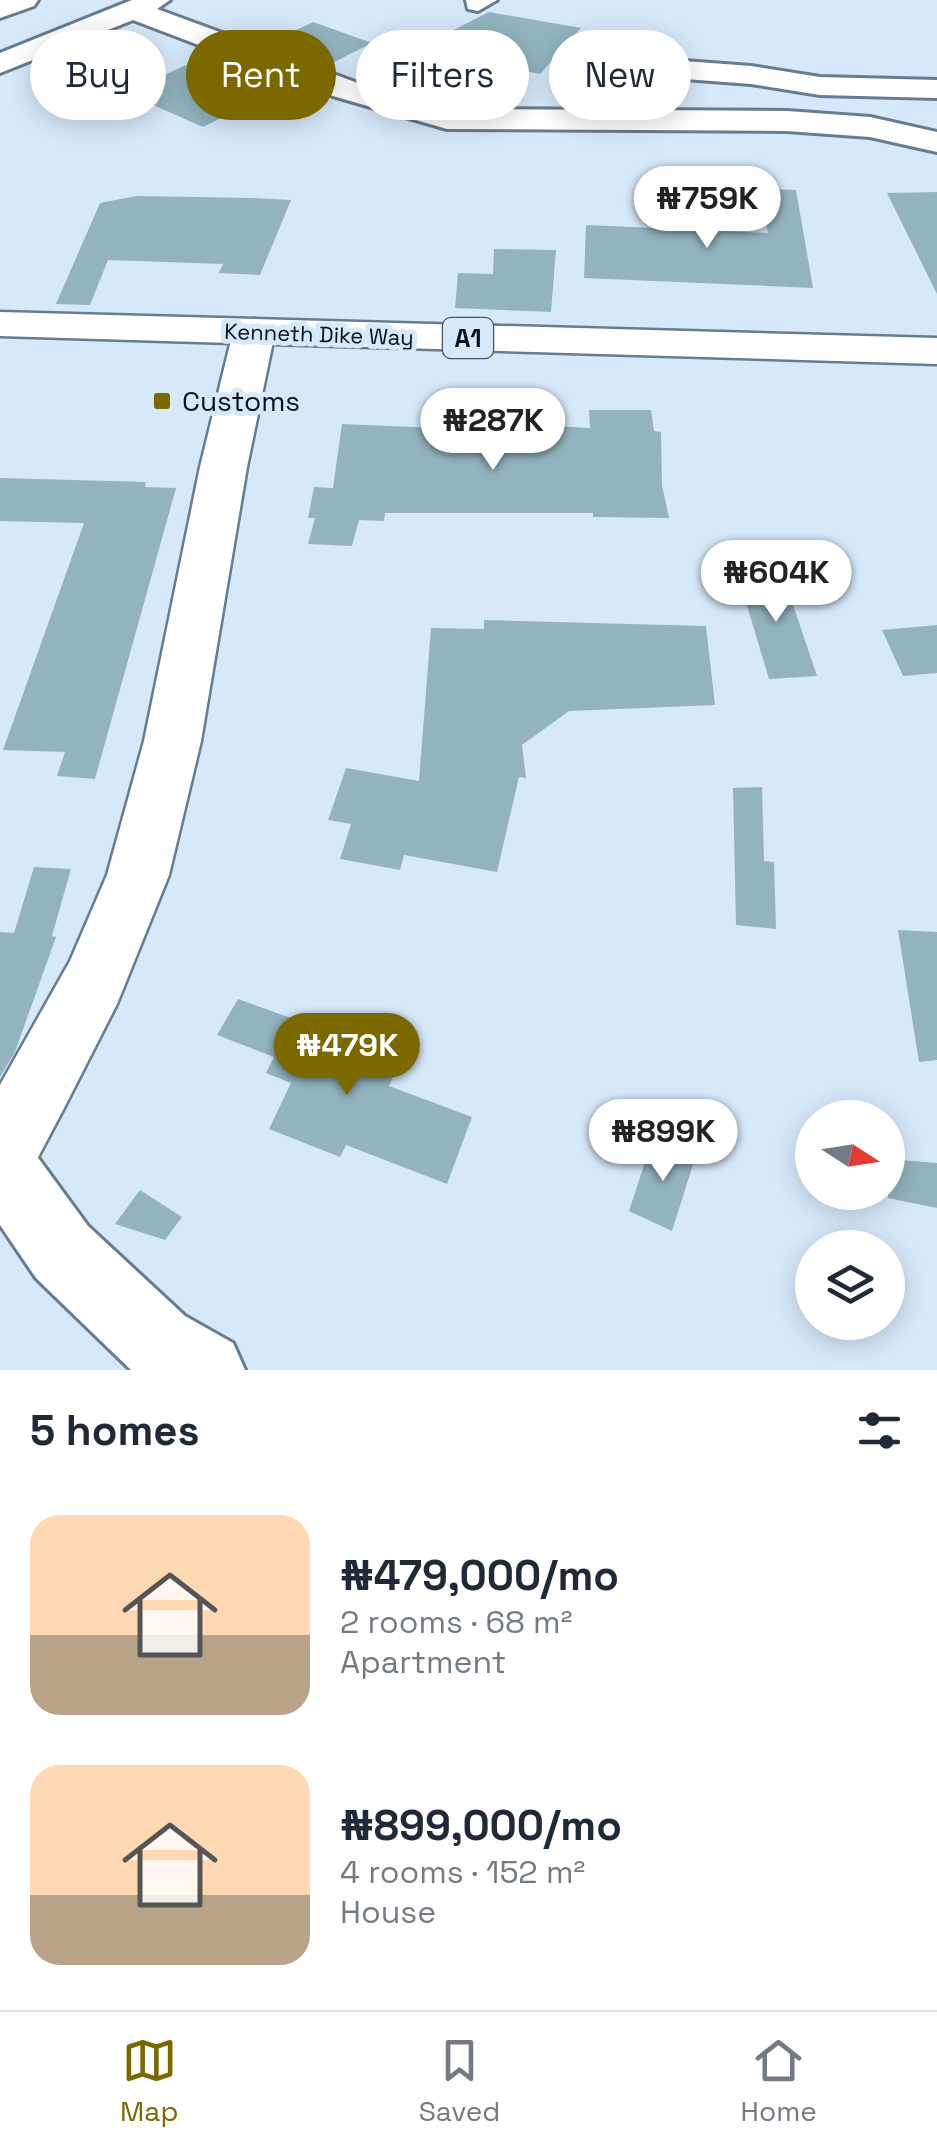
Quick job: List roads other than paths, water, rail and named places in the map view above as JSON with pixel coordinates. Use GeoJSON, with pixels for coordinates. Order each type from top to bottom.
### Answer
{"type":"FeatureCollection","features":[{"type":"Feature","properties":{"kind":"main road","name":"Kenneth Dike Way"},"geometry":{"type":"LineString","coordinates":[[0,324],[250,346]]}},
{"type":"Feature","properties":{"kind":"main road","name":"Kenneth Dike Way"},"geometry":{"type":"LineString","coordinates":[[0,352],[250,346],[737,359],[937,352]]}},
{"type":"Feature","properties":{"kind":"main road"},"geometry":{"type":"LineString","coordinates":[[0,1154],[82,1008],[137,877],[168,757],[250,346]]}},
{"type":"Feature","properties":{"kind":"main road","name":"Kenneth Dike Way"},"geometry":{"type":"LineString","coordinates":[[737,359],[937,378]]}},
{"type":"Feature","properties":{"kind":"street"},"geometry":{"type":"LineString","coordinates":[[0,10],[24,0]]}},
{"type":"Feature","properties":{"kind":"street"},"geometry":{"type":"LineString","coordinates":[[0,64],[145,5],[344,89],[447,118],[787,121],[870,127],[937,142]]}},
{"type":"Feature","properties":{"kind":"street"},"geometry":{"type":"LineString","coordinates":[[691,71],[810,85],[937,89]]}},
{"type":"Feature","properties":{"kind":"street"},"geometry":{"type":"LineString","coordinates":[[0,1165],[62,1252],[158,1343],[206,1370]]}},
{"type":"Feature","properties":{"kind":"place","name":"Customs"},"geometry":{"type":"Point","coordinates":[162,401]}}]}
